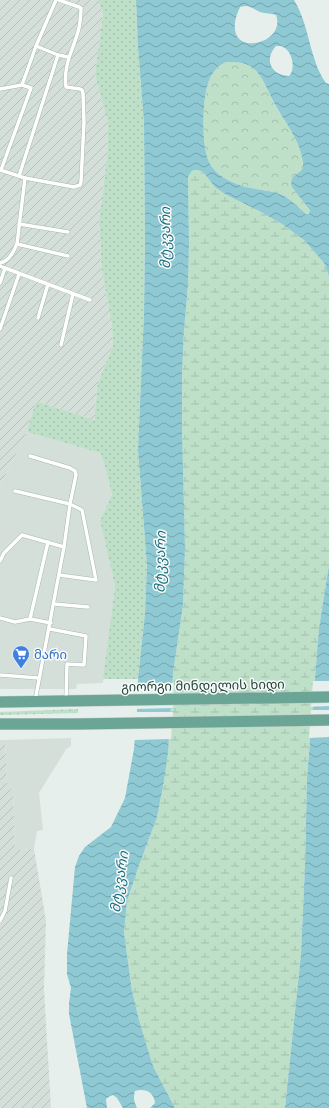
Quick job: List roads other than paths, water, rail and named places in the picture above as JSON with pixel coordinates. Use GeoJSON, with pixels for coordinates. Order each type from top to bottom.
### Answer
{"type":"FeatureCollection","features":[{"type":"Feature","properties":{"kind":"main road","name":"გიორგი მინდელის ხიდი"},"geometry":{"type":"LineString","coordinates":[[0,702],[329,697]]}},
{"type":"Feature","properties":{"kind":"main road"},"geometry":{"type":"LineString","coordinates":[[0,724],[329,720]]}},
{"type":"Feature","properties":{"kind":"lane"},"geometry":{"type":"LineString","coordinates":[[0,89],[22,85],[31,88],[0,170],[25,178],[74,187],[80,185],[84,122],[82,90],[66,86],[66,71],[68,57],[79,29],[81,8],[57,0],[36,46],[22,85]]}},
{"type":"Feature","properties":{"kind":"lane"},"geometry":{"type":"LineString","coordinates":[[36,46],[58,55],[68,57]]}},
{"type":"Feature","properties":{"kind":"lane"},"geometry":{"type":"LineString","coordinates":[[19,176],[58,55]]}},
{"type":"Feature","properties":{"kind":"lane"},"geometry":{"type":"LineString","coordinates":[[0,265],[6,262],[17,244],[25,178]]}},
{"type":"Feature","properties":{"kind":"lane"},"geometry":{"type":"LineString","coordinates":[[19,224],[68,232]]}},
{"type":"Feature","properties":{"kind":"lane"},"geometry":{"type":"LineString","coordinates":[[17,244],[68,256]]}},
{"type":"Feature","properties":{"kind":"lane"},"geometry":{"type":"LineString","coordinates":[[0,265],[19,274],[90,300]]}},
{"type":"Feature","properties":{"kind":"lane"},"geometry":{"type":"LineString","coordinates":[[0,283],[5,268]]}},
{"type":"Feature","properties":{"kind":"lane"},"geometry":{"type":"LineString","coordinates":[[0,329],[19,274]]}},
{"type":"Feature","properties":{"kind":"lane"},"geometry":{"type":"LineString","coordinates":[[38,318],[48,284]]}},
{"type":"Feature","properties":{"kind":"lane"},"geometry":{"type":"LineString","coordinates":[[61,345],[73,294]]}},
{"type":"Feature","properties":{"kind":"lane"},"geometry":{"type":"LineString","coordinates":[[30,456],[70,468],[75,471],[76,475],[50,629],[35,702]]}},
{"type":"Feature","properties":{"kind":"lane"},"geometry":{"type":"LineString","coordinates":[[15,491],[70,504],[82,510],[96,580],[59,575]]}},
{"type":"Feature","properties":{"kind":"lane"},"geometry":{"type":"LineString","coordinates":[[0,561],[4,553],[22,535],[64,547]]}},
{"type":"Feature","properties":{"kind":"lane"},"geometry":{"type":"LineString","coordinates":[[30,619],[48,542]]}},
{"type":"Feature","properties":{"kind":"lane"},"geometry":{"type":"LineString","coordinates":[[54,604],[88,607]]}},
{"type":"Feature","properties":{"kind":"lane"},"geometry":{"type":"LineString","coordinates":[[0,618],[15,622],[30,619],[51,623]]}},
{"type":"Feature","properties":{"kind":"lane"},"geometry":{"type":"LineString","coordinates":[[50,629],[86,636],[84,666],[67,664],[71,701]]}},
{"type":"Feature","properties":{"kind":"lane"},"geometry":{"type":"LineString","coordinates":[[0,675],[39,678]]}},
{"type":"Feature","properties":{"kind":"lane"},"geometry":{"type":"LineString","coordinates":[[0,921],[5,911],[11,878]]}},
{"type":"Feature","properties":{"kind":"water","name":"მტკვარი"},"geometry":{"type":"Polygon","coordinates":[[[136,0],[294,0],[303,21],[320,74],[326,83],[329,84],[329,276],[324,263],[304,240],[282,224],[225,194],[215,187],[203,172],[194,170],[191,172],[188,177],[188,285],[182,375],[185,548],[183,605],[173,673],[168,753],[164,781],[157,817],[127,901],[124,933],[132,991],[139,1020],[153,1066],[175,1108],[150,1108],[155,1103],[153,1096],[148,1092],[139,1090],[135,1091],[134,1095],[137,1108],[123,1108],[117,1098],[113,1095],[106,1099],[107,1108],[87,1108],[69,1014],[71,988],[67,974],[67,954],[75,867],[79,856],[85,847],[111,827],[125,798],[134,749],[138,679],[145,613],[147,566],[138,450],[144,314],[144,123],[136,0]],[[240,7],[235,24],[237,36],[244,42],[253,43],[263,41],[272,35],[277,26],[276,15],[260,12],[251,7],[240,7]],[[276,46],[270,57],[271,66],[278,73],[289,76],[293,67],[292,59],[289,53],[281,46],[276,46]],[[226,62],[218,67],[213,73],[207,87],[203,121],[206,154],[212,167],[227,180],[236,184],[282,195],[306,214],[309,214],[309,209],[292,187],[291,182],[294,176],[303,168],[302,155],[296,139],[273,101],[266,86],[254,69],[247,64],[226,62]]]}},
{"type":"Feature","properties":{"kind":"water"},"geometry":{"type":"Polygon","coordinates":[[[329,565],[329,1108],[285,1108],[301,954],[307,778],[319,628],[329,565]]]}},
{"type":"Feature","properties":{"kind":"place","name":"მარი"},"geometry":{"type":"Point","coordinates":[21,669]}}]}
